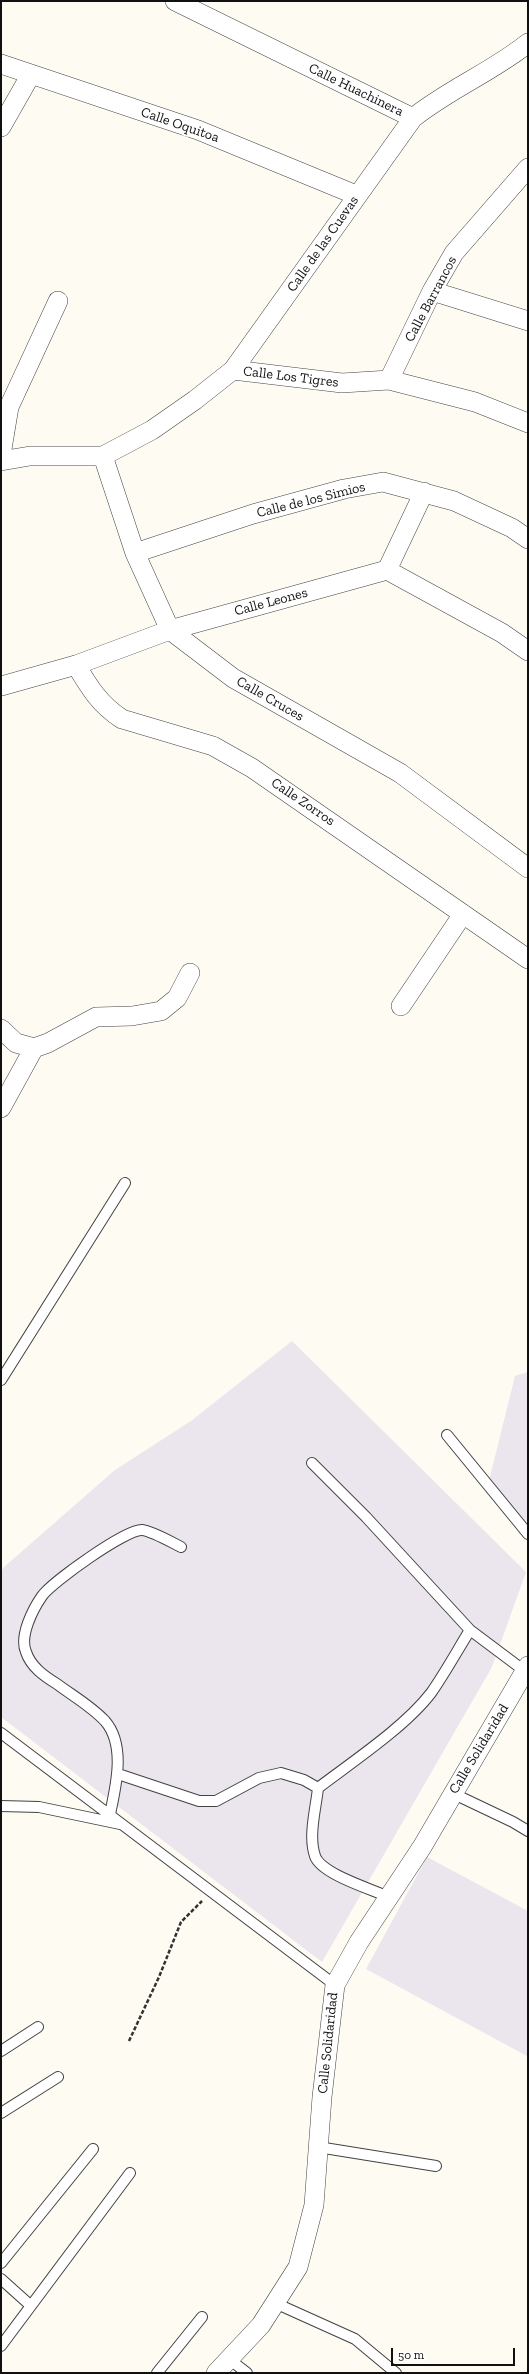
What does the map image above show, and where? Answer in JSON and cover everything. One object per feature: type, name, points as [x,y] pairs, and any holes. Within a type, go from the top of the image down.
[{"type":"street","name":"Calle Huachinera","points":[[174,1],[413,118],[432,103],[506,61],[528,43]]},
{"type":"street","name":"Calle Oquitoa","points":[[1,64],[30,76],[198,130],[356,195]]},
{"type":"street","points":[[1,127],[30,76]]},
{"type":"street","name":"Calle de las Cuevas","points":[[233,370],[356,195],[413,118]]},
{"type":"street","name":"Calle Barrancos","points":[[389,380],[432,291],[454,253],[528,168]]},
{"type":"street","points":[[432,291],[528,321]]},
{"type":"street","points":[[1,456],[9,407],[58,301]]},
{"type":"street","name":"Calle Los Tigres","points":[[1,461],[30,456],[103,456],[152,430],[233,370],[342,384],[389,380],[474,402],[528,423]]},
{"type":"street","name":"Calle Cruces","points":[[103,456],[136,553],[170,630],[233,678],[400,774],[528,868]]},
{"type":"street","name":"Calle de los Simios","points":[[136,553],[253,514],[344,488],[383,482],[454,501],[512,528],[528,539]]},
{"type":"street","points":[[424,492],[386,570],[502,633],[528,651]]},
{"type":"street","name":"Calle Leones","points":[[1,686],[76,665],[170,630],[386,570]]},
{"type":"street","name":"Calle Zorros","points":[[76,665],[97,699],[108,711],[122,719],[213,746],[252,768],[332,821],[528,958]]},
{"type":"street","points":[[401,1006],[463,914]]},
{"type":"street","points":[[1,1030],[16,1043],[34,1048],[48,1043],[96,1017],[132,1016],[160,1011],[177,998],[190,973]]},
{"type":"street","points":[[1,1108],[34,1048]]},
{"type":"street","name":"Calle Solidaridad","points":[[216,2373],[261,2325],[298,2267],[314,2205],[318,2147],[335,1984],[422,1847],[452,1793],[527,1669]]},
{"type":"lane","points":[[1,1380],[125,1183]]},
{"type":"lane","points":[[446,1435],[528,1534]]},
{"type":"lane","points":[[312,1463],[470,1630],[527,1669]]},
{"type":"lane","points":[[110,1814],[118,1774],[117,1747],[106,1722],[90,1708],[37,1671],[25,1651],[26,1623],[43,1595],[90,1557],[128,1533],[142,1530],[181,1546]]},
{"type":"lane","points":[[389,1897],[327,1870],[315,1857],[312,1842],[318,1788],[359,1757],[407,1717],[426,1698],[470,1630]]},
{"type":"lane","points":[[1,1734],[110,1814],[211,1892],[335,1984]]},
{"type":"lane","points":[[118,1774],[199,1801],[216,1802],[259,1778],[281,1773],[304,1780],[318,1788]]},
{"type":"lane","points":[[452,1793],[528,1831]]},
{"type":"lane","points":[[1,1806],[39,1807],[122,1824]]},
{"type":"lane","points":[[1,2051],[38,2027]]},
{"type":"lane","points":[[1,2113],[58,2077]]},
{"type":"lane","points":[[318,2147],[436,2166]]},
{"type":"lane","points":[[1,2263],[93,2149]]},
{"type":"lane","points":[[1,2346],[30,2305],[130,2173]]},
{"type":"lane","points":[[1,2279],[30,2305]]},
{"type":"lane","points":[[275,2303],[354,2339],[396,2373]]},
{"type":"lane","points":[[157,2373],[202,2316]]},
{"type":"lane","points":[[229,2359],[247,2373]]},
{"type":"path","points":[[129,2041],[159,1977],[181,1922],[211,1892]]},
{"type":"shaded area","points":[[292,1341],[526,1572],[492,1667],[322,1962],[1,1717],[1,1574],[3,1568],[115,1470],[191,1421]]},
{"type":"shaded area","points":[[528,1372],[528,1523],[486,1493],[515,1376]]},
{"type":"shaded area","points":[[427,1857],[528,1911],[527,2056],[366,1969]]}]
